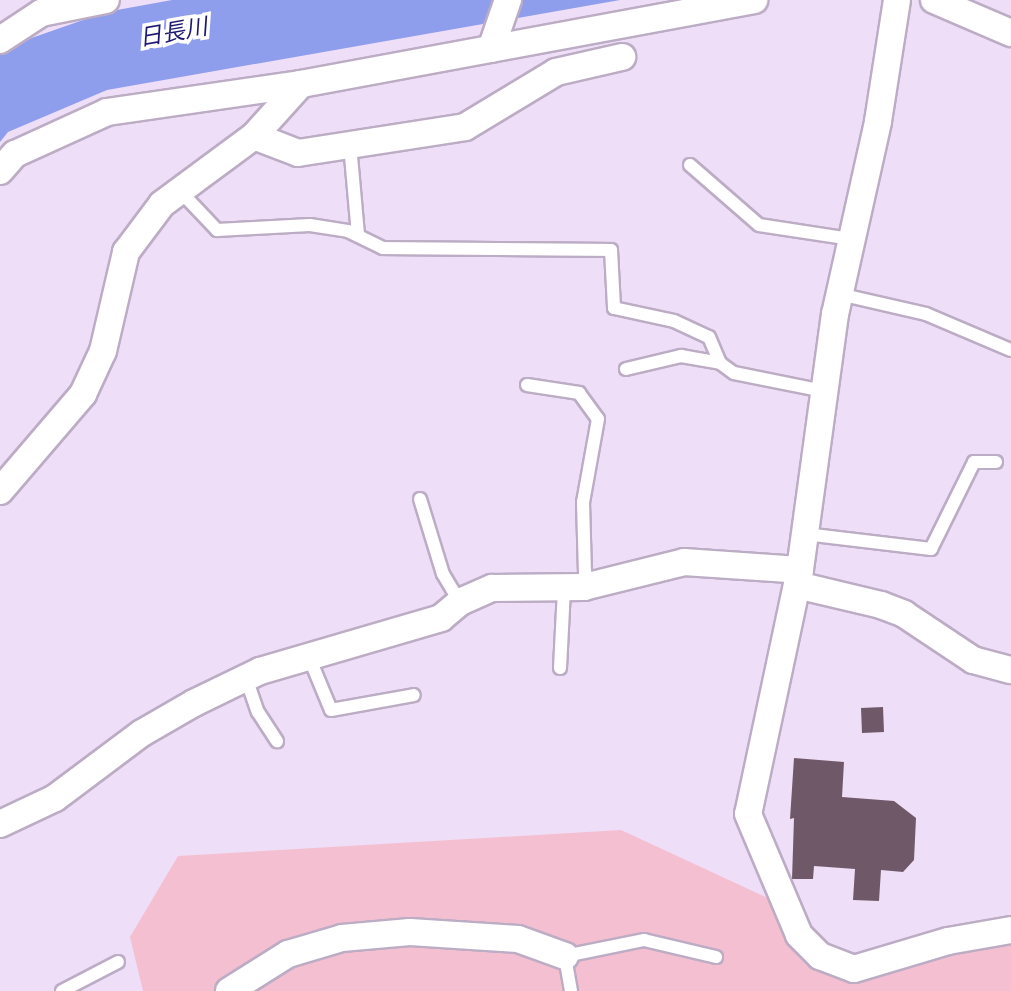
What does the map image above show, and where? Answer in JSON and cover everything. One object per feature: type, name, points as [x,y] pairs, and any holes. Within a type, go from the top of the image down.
[{"type":"street","points":[[0,40],[41,13],[106,0]]},
{"type":"street","points":[[492,45],[508,0]]},
{"type":"street","points":[[0,171],[15,154],[107,112],[301,84],[492,45],[754,0]]},
{"type":"street","points":[[897,0],[878,122],[839,294],[799,578],[748,814],[799,935],[820,956],[854,969],[948,941],[1011,930]]},
{"type":"street","points":[[934,0],[1011,33]]},
{"type":"street","points":[[254,136],[298,153],[465,127],[556,72],[622,57]]},
{"type":"street","points":[[0,491],[83,394],[103,351],[125,251],[162,204],[254,136],[301,84]]},
{"type":"street","points":[[0,824],[55,798],[142,733],[246,678],[440,618],[460,602],[492,588],[577,587],[684,562],[799,578],[904,614],[973,660],[1011,670]]},
{"type":"street","points":[[229,991],[288,954],[342,938],[410,932],[517,939],[565,956]]},
{"type":"lane","points":[[350,145],[358,236]]},
{"type":"lane","points":[[690,166],[759,225],[850,239]]},
{"type":"lane","points":[[180,191],[217,230],[310,225],[358,236],[383,248],[611,250],[614,307],[674,321],[709,337],[720,363]]},
{"type":"lane","points":[[839,294],[926,314],[1011,350]]},
{"type":"lane","points":[[626,369],[681,356],[720,363],[734,373],[824,390]]},
{"type":"lane","points":[[527,385],[579,393],[598,419],[583,502],[585,572],[577,587],[560,668]]},
{"type":"lane","points":[[805,534],[931,550],[974,462],[996,463]]},
{"type":"lane","points":[[420,499],[443,574],[460,602]]},
{"type":"lane","points":[[309,657],[331,710],[414,695]]},
{"type":"lane","points":[[246,678],[258,712],[277,741]]},
{"type":"lane","points":[[571,991],[565,956],[644,940],[716,957]]},
{"type":"lane","points":[[62,991],[118,962]]},
{"type":"shaded area","points":[[621,830],[785,906],[799,935],[854,969],[1011,931],[1011,991],[143,991],[130,937],[178,856]]},
{"type":"water","name":"日長川","points":[[172,0],[620,0],[107,90],[8,132],[0,142],[0,49],[106,12]]},
{"type":"building","points":[[883,707],[884,732],[862,733],[861,708]]},
{"type":"building","points":[[794,758],[844,762],[842,797],[894,801],[916,818],[914,860],[903,872],[881,870],[879,901],[853,900],[855,869],[814,866],[813,879],[792,879],[794,818],[790,819]]}]
